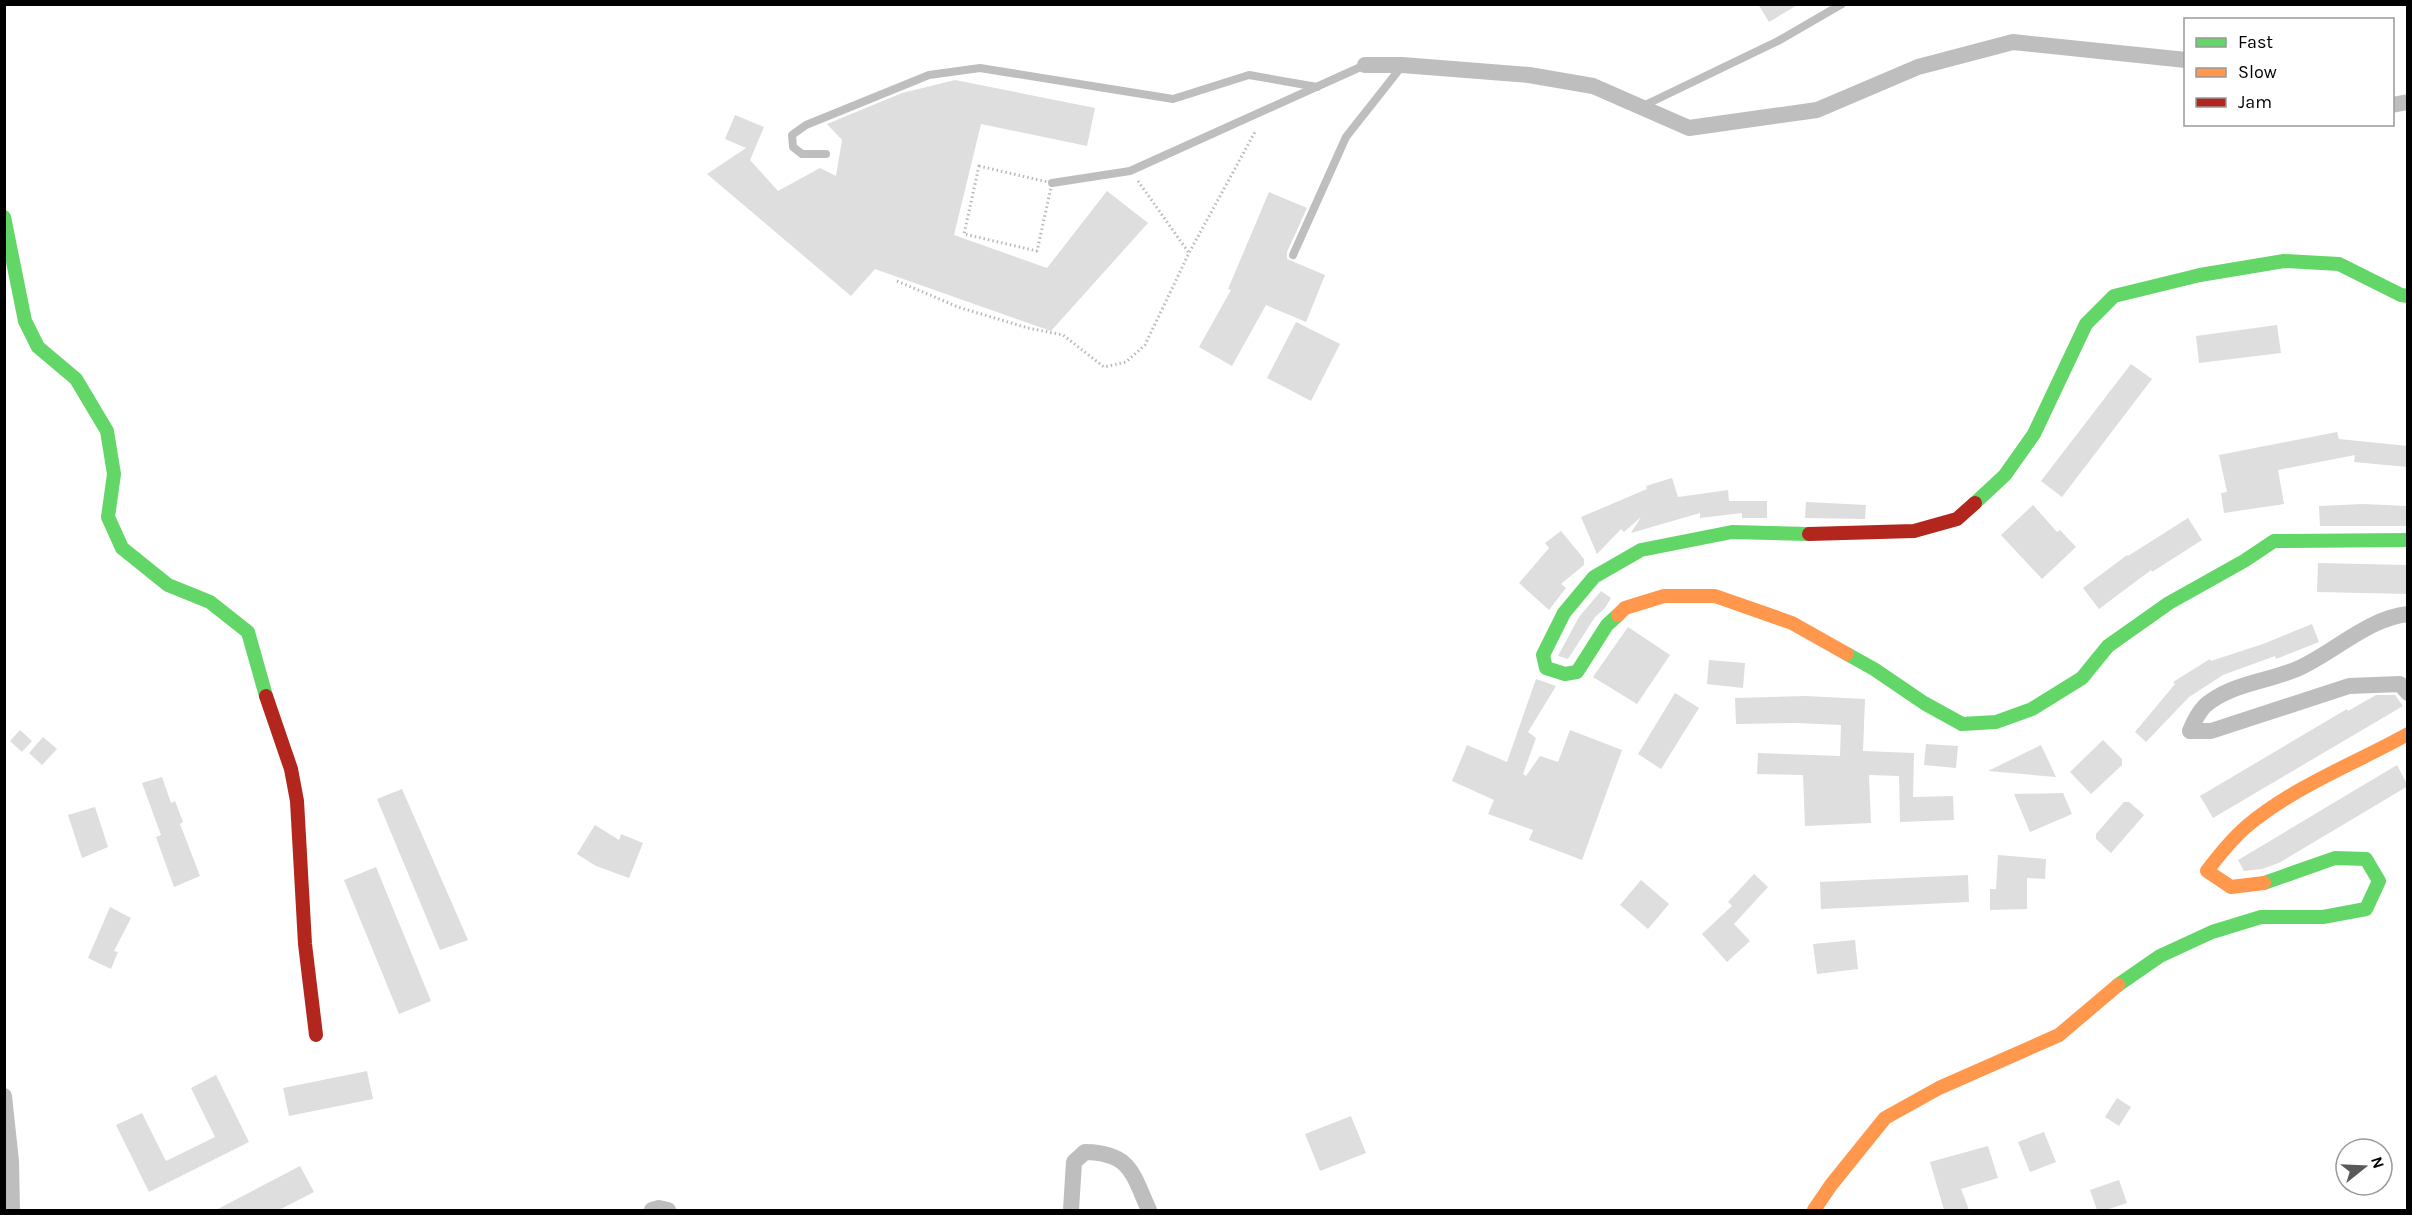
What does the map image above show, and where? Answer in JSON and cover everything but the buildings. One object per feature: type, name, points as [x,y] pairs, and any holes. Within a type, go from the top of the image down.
[{"type":"street","points":[[1365,65],[1402,65],[1529,75],[1593,86],[1689,128],[1817,110],[1918,67],[2013,42],[2184,60]]},
{"type":"street","points":[[4,217],[25,321],[38,347],[76,379],[107,431],[114,474],[108,517],[122,548],[168,585],[210,602],[248,632],[266,698],[291,769],[297,801],[305,944],[316,1035]]},
{"type":"street","points":[[2408,296],[2401,295],[2339,264],[2284,261],[2200,274],[2114,296],[2086,324],[2034,434],[2005,475],[1957,519],[1914,531],[1832,534],[1732,532],[1641,550],[1594,577],[1564,614],[1543,655],[1546,668],[1565,674],[1577,672],[1607,625],[1625,608],[1664,596],[1715,596],[1792,623],[1874,669],[1924,703],[1962,724],[1996,722],[2032,709],[2082,678],[2108,646],[2169,603],[2244,561],[2274,541],[2408,540]]},
{"type":"street","points":[[2408,614],[2398,615],[2362,631],[2298,669],[2232,689],[2208,702],[2194,721],[2190,731],[2211,731],[2349,686],[2400,684],[2408,693]]},
{"type":"street","points":[[1814,1210],[1831,1185],[1885,1118],[1939,1088],[2059,1035],[2121,982],[2160,956],[2212,932],[2261,917],[2323,917],[2366,909],[2379,881],[2366,859],[2335,858],[2265,884],[2231,887],[2207,871],[2247,827],[2280,803],[2408,734]]},
{"type":"street","points":[[4,1096],[11,1161],[12,1210]]},
{"type":"street","points":[[1071,1210],[1074,1162],[1085,1152],[1106,1152],[1129,1167],[1149,1210]]},
{"type":"street","points":[[652,1210],[659,1208],[668,1210]]},
{"type":"lane","points":[[1640,108],[1778,41],[1842,4]]},
{"type":"lane","points":[[1052,183],[1130,171],[1365,65]]},
{"type":"lane","points":[[1293,255],[1346,137],[1402,65]]},
{"type":"lane","points":[[826,154],[802,154],[793,147],[792,135],[806,125],[929,75],[980,68],[1173,99],[1249,75],[1317,87]]},
{"type":"path","points":[[897,281],[958,307],[1028,328],[1063,335],[1104,367],[1126,362],[1145,345],[1189,253],[1267,110]]},
{"type":"path","points":[[979,166],[1052,183],[1037,251],[964,234],[979,166]]},
{"type":"path","points":[[1130,171],[1189,253]]},
{"type":"traffic: fast","points":[[4,217],[25,321],[38,347],[76,379],[107,431],[114,474],[108,517],[122,548],[168,585],[210,602],[248,632],[266,696]]},
{"type":"traffic: fast","points":[[1975,503],[2005,475],[2034,434],[2086,324],[2114,296],[2200,275],[2284,261],[2339,264],[2401,295],[2408,296]]},
{"type":"traffic: fast","points":[[1618,615],[1607,625],[1577,672],[1565,674],[1546,668],[1543,655],[1564,613],[1594,577],[1641,550],[1732,532],[1809,534]]},
{"type":"traffic: fast","points":[[1847,654],[1874,669],[1924,703],[1962,724],[1996,722],[2032,709],[2082,678],[2108,646],[2169,603],[2244,561],[2274,541],[2408,540]]},
{"type":"traffic: fast","points":[[2118,985],[2160,956],[2212,932],[2261,917],[2323,917],[2366,909],[2379,881],[2366,859],[2335,858],[2264,883]]},
{"type":"traffic: slow","points":[[1618,615],[1625,608],[1664,596],[1715,596],[1792,623],[1847,654]]},
{"type":"traffic: slow","points":[[2264,883],[2231,887],[2207,871],[2236,836],[2265,812],[2305,787],[2408,734]]},
{"type":"traffic: slow","points":[[1814,1210],[1831,1185],[1885,1118],[1939,1088],[2059,1035],[2118,985]]},
{"type":"traffic: jam","points":[[1809,534],[1914,531],[1957,519],[1975,503]]},
{"type":"traffic: jam","points":[[266,696],[291,769],[297,801],[305,944],[316,1035]]}]
